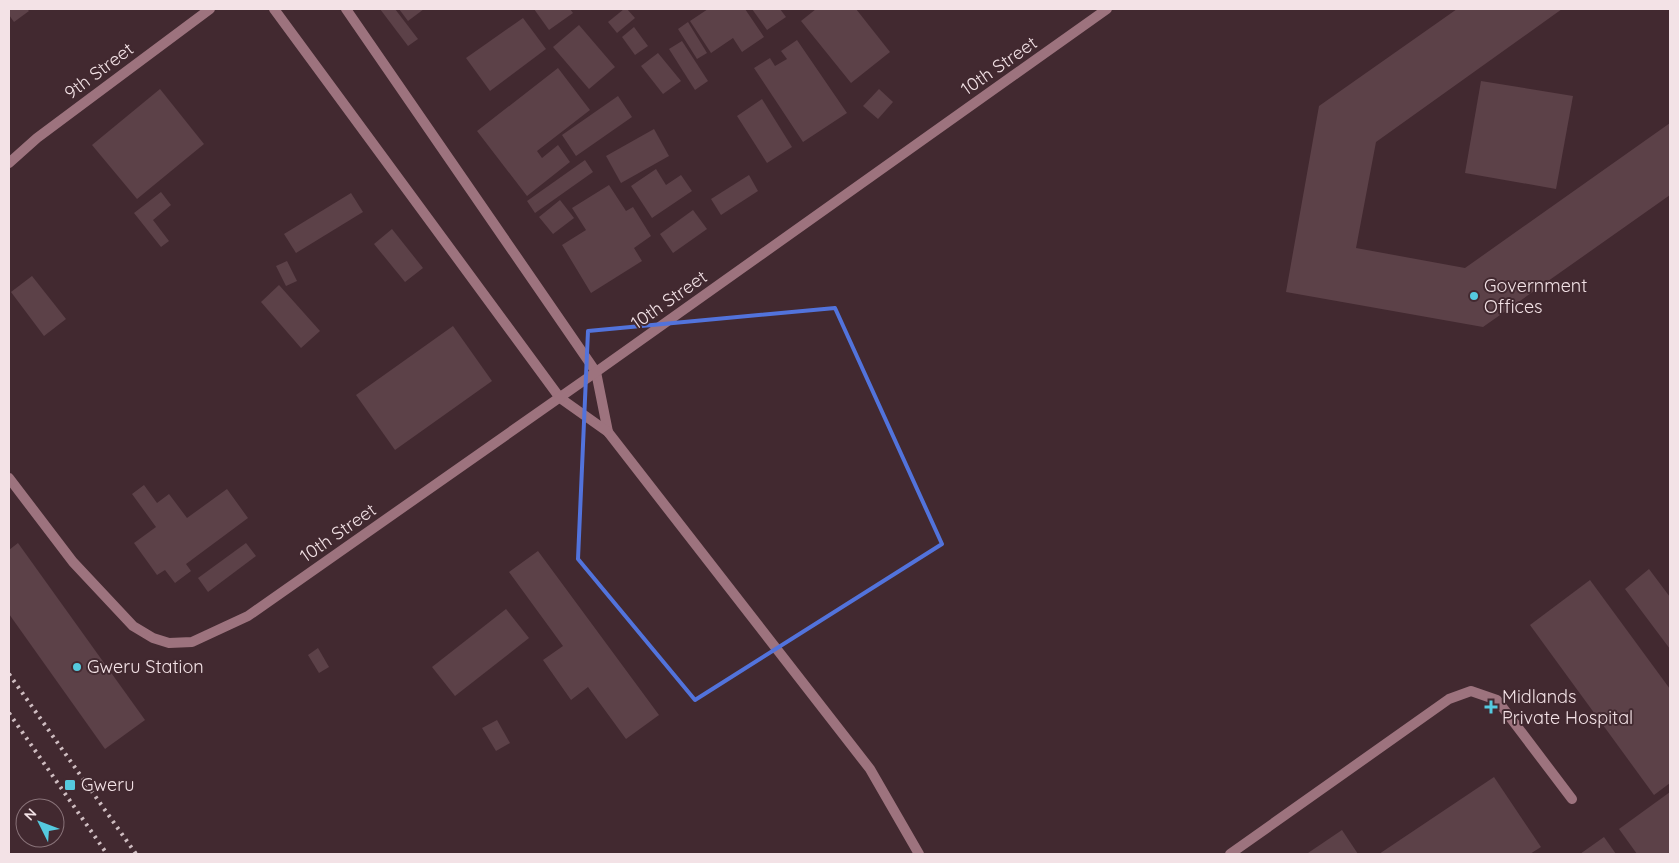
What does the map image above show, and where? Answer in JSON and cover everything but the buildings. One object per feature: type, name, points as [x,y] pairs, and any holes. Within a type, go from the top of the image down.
[{"type":"street","name":"9th Street","points":[[9,163],[37,138],[210,9]]},
{"type":"street","points":[[274,9],[560,398],[608,432],[870,768],[919,854]]},
{"type":"street","points":[[346,9],[596,372],[608,432]]},
{"type":"street","name":"10th Street","points":[[9,478],[73,562],[133,626],[153,638],[169,644],[192,642],[248,616],[560,398],[1107,9]]},
{"type":"street","points":[[1230,854],[1449,698],[1471,691],[1497,700],[1572,799]]},
{"type":"highlighted area","points":[[835,308],[942,544],[695,700],[578,559],[588,331]]},
{"type":"railway","points":[[9,674],[136,854]]},
{"type":"railway","points":[[9,713],[107,854]]},
{"type":"place","name":"Government Offices","points":[[1474,296]]},
{"type":"place","name":"Gweru Station","points":[[77,667]]},
{"type":"place","name":"Midlands Private Hospital","points":[[1491,707]]},
{"type":"place","name":"Gweru","points":[[70,785]]}]
